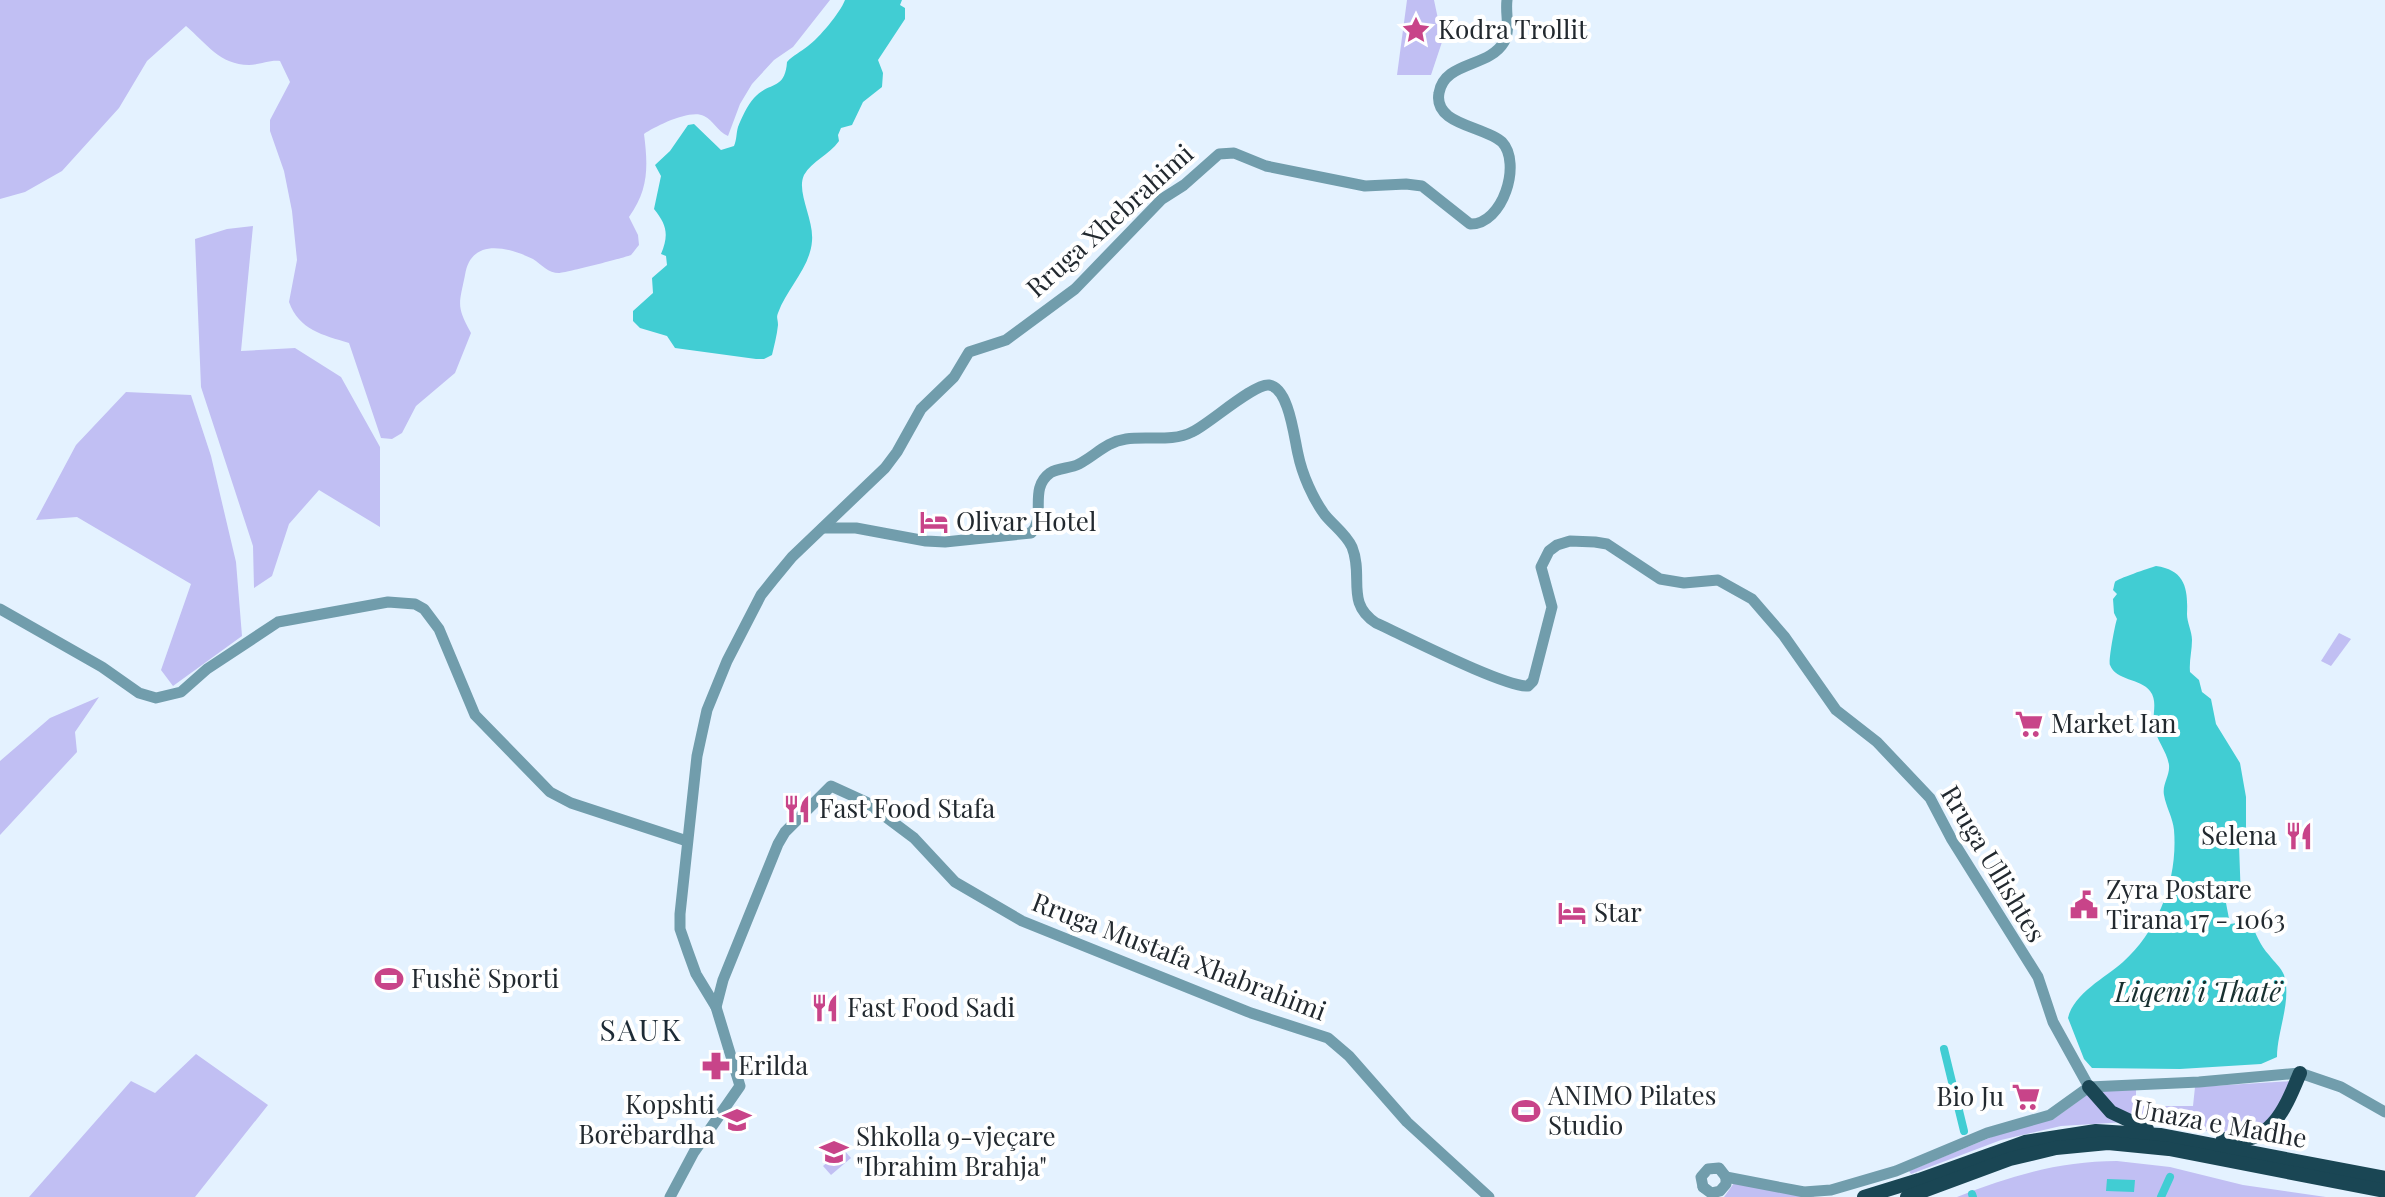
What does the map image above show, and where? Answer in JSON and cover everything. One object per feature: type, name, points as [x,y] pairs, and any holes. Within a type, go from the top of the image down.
[{"type":"highway","points":[[2089,1087],[2111,1112],[2157,1135],[2188,1132],[2240,1141],[2259,1136],[2272,1125],[2300,1073]]},
{"type":"highway","name":"Unaza e Madhe","points":[[1864,1197],[2002,1149],[2045,1137],[2088,1132],[2157,1135],[2385,1178]]},
{"type":"highway","name":"Unaza e Madhe","points":[[1907,1197],[2035,1152],[2108,1143],[2169,1149],[2385,1191]]},
{"type":"street","name":"Rruga Xhebrahimi","points":[[823,528],[885,468],[921,409],[954,377],[969,352],[1006,340],[1075,289],[1162,199],[1184,185],[1219,154],[1234,153],[1266,166],[1365,186],[1422,186],[1470,224],[1489,219],[1499,206],[1507,185],[1511,159],[1502,143],[1494,137],[1446,115],[1438,95],[1447,77],[1456,70],[1484,61],[1503,43],[1507,27],[1507,0]]},
{"type":"street","name":"Rruga Ullishtes","points":[[823,528],[856,528],[945,542],[1031,533],[1037,527],[1040,487],[1050,474],[1083,463],[1112,442],[1193,432],[1254,389],[1270,385],[1285,398],[1299,460],[1322,511],[1351,545],[1357,566],[1356,594],[1362,611],[1376,623],[1483,671],[1519,686],[1528,686],[1533,681],[1552,607],[1541,567],[1549,551],[1557,545],[1570,541],[1607,544],[1660,579],[1684,583],[1718,580],[1729,584],[1752,599],[1765,614],[1811,672],[1836,710],[1877,742],[1930,798],[1967,865],[2038,977],[2053,1022],[2089,1087]]},
{"type":"street","points":[[670,1197],[694,1152],[740,1086],[716,1007],[696,974],[680,929],[697,756],[707,710],[727,661],[761,595],[792,557],[823,528]]},
{"type":"street","points":[[0,609],[102,667],[139,693],[156,698],[181,692],[207,669],[278,622],[388,602],[415,604],[424,609],[439,629],[475,715],[550,792],[571,803],[687,841]]},
{"type":"street","name":"Rruga Mustafa Xhabrahimi","points":[[716,1007],[723,980],[778,844],[785,832],[831,786],[866,802],[897,824],[955,882],[1029,925],[1251,1013],[1328,1038],[1349,1056],[1407,1122],[1489,1197]]},
{"type":"street","points":[[1726,1177],[1804,1192],[1831,1190],[1896,1171],[1987,1133],[2050,1115],[2089,1087],[2300,1073],[2341,1087],[2385,1112]]},
{"type":"street","points":[[1719,1168],[1726,1177],[1726,1184],[1720,1191],[1711,1193],[1703,1187],[1701,1177],[1708,1169],[1719,1168]]},
{"type":"street","points":[[1691,1197],[1703,1187]]},
{"type":"shaded area","points":[[0,0],[830,0],[793,47],[774,60],[752,84],[740,104],[728,136],[698,114],[673,119],[644,134],[646,177],[636,207],[629,217],[638,235],[639,245],[631,255],[555,273],[533,259],[512,251],[491,248],[474,255],[465,275],[460,299],[461,310],[471,333],[455,373],[416,406],[402,433],[392,439],[381,438],[349,343],[321,334],[306,325],[289,302],[297,260],[292,211],[284,171],[270,131],[270,120],[290,82],[280,61],[249,65],[230,61],[214,52],[186,26],[147,61],[119,108],[62,171],[25,192],[0,199]]},
{"type":"shaded area","points":[[1407,0],[1434,0],[1438,19],[1447,27],[1431,75],[1397,75]]},
{"type":"shaded area","points":[[253,226],[241,351],[295,348],[341,377],[380,447],[380,527],[319,490],[289,524],[272,576],[254,588],[253,546],[201,387],[195,239],[227,229]]},
{"type":"shaded area","points":[[126,392],[191,395],[211,456],[236,562],[242,636],[173,686],[161,670],[191,584],[77,517],[36,520],[76,445]]},
{"type":"shaded area","points":[[2339,633],[2351,639],[2331,666],[2321,661]]},
{"type":"shaded area","points":[[99,697],[75,732],[77,752],[0,835],[0,761],[50,718]]},
{"type":"shaded area","points":[[196,1054],[268,1105],[195,1197],[29,1197],[131,1081],[155,1093]]},
{"type":"shaded area","points":[[2291,1081],[2274,1120],[2240,1136],[2142,1121],[2061,1126],[2001,1140],[1911,1174],[1909,1171],[1994,1136],[2055,1118],[2091,1092],[2136,1088],[2136,1106],[2193,1106],[2195,1087]]},
{"type":"shaded area","points":[[843,1149],[851,1158],[831,1175],[823,1166]]},
{"type":"shaded area","points":[[2117,1161],[2170,1167],[2243,1185],[2326,1197],[1957,1197],[2036,1171]]},
{"type":"shaded area","points":[[1734,1183],[1814,1196],[1814,1197],[1724,1197]]},
{"type":"water","points":[[845,0],[902,0],[900,5],[905,8],[905,19],[878,60],[883,73],[882,87],[863,102],[852,125],[841,128],[839,141],[804,175],[802,189],[812,241],[803,269],[778,313],[772,355],[756,359],[675,348],[667,336],[640,328],[633,321],[633,311],[653,293],[652,278],[667,265],[666,256],[661,254],[665,230],[654,209],[661,176],[655,165],[670,151],[688,125],[694,124],[721,150],[734,146],[738,127],[752,101],[780,82],[787,62],[818,37]]},
{"type":"water","name":"Liqeni i Thatë","points":[[2156,566],[2174,572],[2186,589],[2187,617],[2192,637],[2190,672],[2199,680],[2202,692],[2211,699],[2216,724],[2240,763],[2246,797],[2246,829],[2239,845],[2241,900],[2226,903],[2230,924],[2251,921],[2263,947],[2283,972],[2286,985],[2277,1057],[2261,1064],[2180,1069],[2092,1068],[2084,1059],[2068,1018],[2083,994],[2123,962],[2147,935],[2164,902],[2173,866],[2174,830],[2164,791],[2169,765],[2155,731],[2154,699],[2146,687],[2117,674],[2110,665],[2117,619],[2113,599],[2117,594],[2113,590],[2115,582]]},
{"type":"water","points":[[2107,1179],[2135,1180],[2134,1192],[2106,1191]]},
{"type":"waterway","points":[[1944,1049],[1964,1131]]},
{"type":"waterway","points":[[2161,1197],[2170,1177]]},
{"type":"place","name":"Kodra Trollit","points":[[1416,30]]},
{"type":"place","name":"Olivar Hotel","points":[[934,522]]},
{"type":"place","name":"Market Ian","points":[[2029,724]]},
{"type":"place","name":"Fast Food Stafa","points":[[797,809]]},
{"type":"place","name":"Selena","points":[[2299,836]]},
{"type":"place","name":"Zyra Postare Tirana 17 - 1063","points":[[2084,905]]},
{"type":"place","name":"Star","points":[[1572,913]]},
{"type":"place","name":"Fushë Sporti","points":[[389,979]]},
{"type":"place","name":"Fast Food Sadi","points":[[825,1008]]},
{"type":"place","name":"Erilda","points":[[716,1066]]},
{"type":"place","name":"Bio Ju","points":[[2026,1097]]},
{"type":"place","name":"ANIMO Pilates Studio","points":[[1526,1111]]},
{"type":"place","name":"Kopshti Borëbardha","points":[[737,1120]]},
{"type":"place","name":"Shkolla 9-vjeçare \"Ibrahim Brahja\"","points":[[834,1152]]},
{"type":"district","name":"SAUK","points":[[641,1031]]}]
